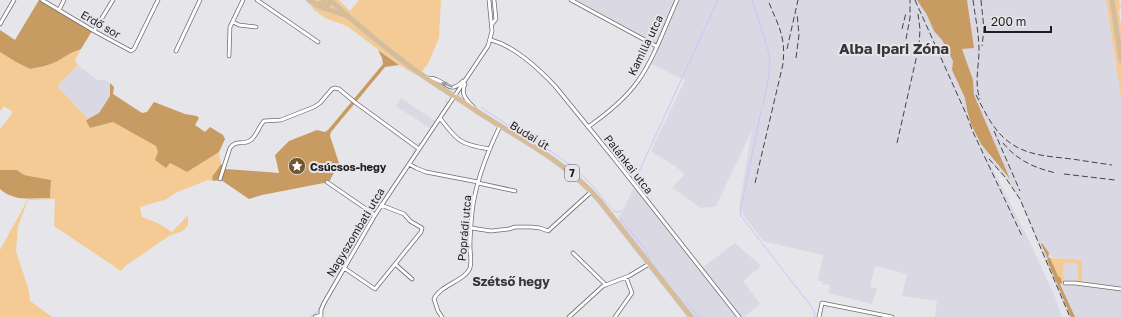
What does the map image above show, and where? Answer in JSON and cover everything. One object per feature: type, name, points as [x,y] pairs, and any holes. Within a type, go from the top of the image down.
[{"type":"main road","points":[[309,0],[316,5],[338,12],[350,18]]},
{"type":"main road","points":[[316,5],[325,0]]},
{"type":"main road","points":[[323,8],[329,4],[330,0]]},
{"type":"main road","name":"Budai út","points":[[330,0],[377,41],[425,77],[560,164],[581,182],[591,192],[691,317]]},
{"type":"main road","points":[[1112,0],[1121,60]]},
{"type":"street","points":[[0,24],[14,0]]},
{"type":"street","name":"Erdő sor","points":[[42,0],[131,51],[134,49],[158,0]]},
{"type":"street","points":[[59,10],[64,0]]},
{"type":"street","points":[[94,31],[113,0]]},
{"type":"street","points":[[176,50],[200,0]]},
{"type":"street","points":[[229,56],[230,27],[243,0]]},
{"type":"street","points":[[257,0],[318,42]]},
{"type":"street","points":[[489,0],[492,24],[491,40]]},
{"type":"street","points":[[492,24],[496,19],[494,0]]},
{"type":"street","points":[[571,0],[656,46]]},
{"type":"street","name":"Kamilla utca","points":[[588,127],[619,102],[635,86],[643,73],[677,0]]},
{"type":"street","points":[[233,22],[239,25],[256,27]]},
{"type":"street","name":"Nagyszombati utca","points":[[315,317],[321,316],[324,303],[381,205],[491,40]]},
{"type":"street","name":"Palánkai utca","points":[[491,40],[501,43],[525,59],[560,93],[616,161],[739,317]]},
{"type":"street","points":[[425,77],[437,79],[452,87],[459,85],[467,77]]},
{"type":"street","points":[[467,77],[463,94],[478,112]]},
{"type":"street","points":[[220,179],[230,148],[233,144],[248,142],[251,140],[264,121],[280,120],[314,107],[320,103],[331,90],[335,88],[339,89],[419,149]]},
{"type":"street","points":[[440,118],[450,132],[459,140],[471,146],[490,149]]},
{"type":"street","name":"Poprádi utca","points":[[442,317],[434,301],[434,297],[443,288],[462,277],[469,270],[471,263],[470,248],[472,210],[478,182],[500,126]]},
{"type":"street","points":[[409,164],[426,172],[515,191]]},
{"type":"street","points":[[327,182],[375,215]]},
{"type":"street","points":[[471,228],[491,231],[515,227],[531,227],[548,231],[591,192]]},
{"type":"street","points":[[344,268],[375,289],[419,235],[422,228],[412,222],[404,214],[381,205]]},
{"type":"street","points":[[573,253],[606,285]]},
{"type":"street","points":[[395,264],[412,279]]},
{"type":"street","points":[[569,317],[606,285],[626,277],[649,264]]},
{"type":"street","points":[[615,317],[632,294],[626,277]]},
{"type":"street","points":[[1065,283],[1121,289]]},
{"type":"street","points":[[819,317],[822,303],[892,317]]},
{"type":"shaded area","points":[[39,0],[42,0],[92,31],[81,49],[56,62],[30,69],[0,52],[0,30],[15,40]]},
{"type":"shaded area","points":[[307,0],[339,0],[350,11],[359,0],[441,0],[439,38],[428,64],[418,76],[399,65],[347,26],[325,18],[313,9]]},
{"type":"shaded area","points":[[577,0],[917,0],[927,15],[934,31],[942,40],[953,61],[952,70],[965,98],[967,110],[1009,177],[974,95],[973,80],[962,49],[974,47],[967,0],[1106,0],[1121,97],[1121,288],[1082,282],[1082,261],[1048,257],[1049,253],[1042,243],[1041,244],[1048,259],[1047,260],[1071,317],[1069,317],[1021,203],[1009,183],[988,159],[1033,249],[1055,297],[1062,317],[935,317],[937,301],[902,296],[907,274],[875,266],[870,287],[877,288],[872,304],[828,293],[830,285],[822,284],[823,281],[818,281],[823,255],[763,241],[739,209],[752,130],[716,206],[701,208],[672,188],[685,174],[651,151],[685,80],[651,64],[659,45]]},
{"type":"shaded area","points":[[917,0],[967,0],[974,48],[962,49],[973,80],[974,95],[1010,179],[981,144],[971,124],[965,98],[952,70],[953,61],[942,40],[934,31],[927,15]]},
{"type":"shaded area","points":[[1106,0],[1119,0],[1121,5],[1119,12],[1121,25],[1121,97]]},
{"type":"shaded area","points":[[81,49],[75,60],[78,65],[57,86],[88,119],[86,121],[90,128],[113,122],[156,146],[166,168],[169,163],[187,172],[219,152],[221,164],[212,177],[213,181],[208,180],[175,193],[167,199],[140,207],[142,217],[158,223],[172,232],[188,215],[188,225],[183,231],[169,236],[125,266],[121,271],[54,226],[55,199],[28,200],[18,226],[16,251],[29,291],[30,301],[52,317],[0,317],[0,250],[28,199],[50,198],[51,180],[24,175],[17,170],[0,170],[0,129],[13,112],[4,106],[0,111],[0,52],[30,69],[56,62]]},
{"type":"shaded area","points":[[378,50],[399,65],[385,67],[331,132],[330,136],[339,163],[329,182],[262,195],[249,199],[221,180],[213,181],[212,177],[221,164],[226,169],[279,173],[275,155],[289,141],[317,130],[325,132],[328,130],[383,64]]},
{"type":"shaded area","points":[[78,65],[97,80],[105,80],[110,83],[110,96],[99,113],[88,119],[57,86]]},
{"type":"shaded area","points":[[110,83],[114,87],[113,94],[142,113],[147,112],[154,102],[185,114],[197,116],[199,118],[195,125],[205,132],[210,127],[223,135],[225,139],[219,152],[187,172],[170,163],[166,168],[155,160],[158,152],[156,146],[113,122],[90,128],[86,121],[99,113],[110,96]]},
{"type":"shaded area","points":[[401,98],[436,122],[431,129],[396,106]]},
{"type":"shaded area","points":[[0,170],[17,170],[24,175],[51,180],[50,198],[17,198],[5,193],[0,189]]},
{"type":"shaded area","points":[[636,183],[702,268],[735,243],[761,266],[743,281],[760,304],[744,317],[694,317],[617,222]]},
{"type":"shaded area","points":[[1042,243],[1049,253],[1048,257],[1050,258],[1058,276],[1061,278],[1062,283],[1060,284],[1075,317],[1071,317],[1047,260],[1048,259],[1041,244]]},
{"type":"shaded area","points":[[1050,258],[1082,260],[1082,282],[1103,285],[1121,290],[1062,283],[1061,278],[1058,276]],"holes":[[[1063,264],[1077,264],[1078,280],[1064,282]]]},
{"type":"shaded area","points":[[1063,264],[1077,264],[1078,280],[1064,282]]},
{"type":"shaded area","points":[[1060,283],[1121,290],[1121,317],[1075,317]]},
{"type":"waterway","points":[[636,178],[718,0]]},
{"type":"waterway","points":[[752,0],[770,61],[763,105]]},
{"type":"waterway","points":[[435,122],[447,104],[446,100]]},
{"type":"waterway","points":[[482,108],[514,129]]},
{"type":"waterway","points":[[761,111],[740,213],[814,310],[815,317]]},
{"type":"waterway","points":[[418,144],[421,143],[430,130]]},
{"type":"waterway","points":[[518,131],[554,153],[570,165],[590,183],[615,212],[619,212],[621,210]]},
{"type":"waterway","points":[[375,211],[414,153],[414,150]]},
{"type":"waterway","points":[[342,267],[371,217]]},
{"type":"waterway","points":[[620,218],[645,249]]},
{"type":"waterway","points":[[646,251],[650,259]]},
{"type":"waterway","points":[[310,317],[317,312],[341,269]]},
{"type":"waterway","points":[[686,302],[696,314],[700,316]]},
{"type":"railway","points":[[755,183],[783,64],[784,54],[778,24],[768,0]]},
{"type":"railway","points":[[787,49],[798,0]]},
{"type":"railway","points":[[906,39],[910,18],[910,0]]},
{"type":"railway","points":[[915,0],[973,132],[1022,236]]},
{"type":"railway","points":[[973,0],[979,44],[977,87],[980,99]]},
{"type":"railway","points":[[981,0],[984,29],[982,46]]},
{"type":"railway","points":[[796,58],[799,35],[797,13]]},
{"type":"railway","points":[[902,29],[906,13]]},
{"type":"railway","points":[[897,143],[919,46],[920,29],[918,14]]},
{"type":"railway","points":[[976,95],[995,128],[1012,144],[1028,152],[1045,156],[1112,165]]},
{"type":"railway","points":[[994,131],[1020,191]]},
{"type":"railway","points":[[1003,143],[1020,159],[1040,169],[1056,173]]},
{"type":"railway","points":[[989,159],[1005,177],[1020,199],[1070,317]]},
{"type":"railway","points":[[1064,174],[1115,180]]},
{"type":"place","name":"Csúcsos-hegy","points":[[297,166]]},
{"type":"district","name":"Alba Ipari Zóna","points":[[894,48]]},
{"type":"district","name":"Szétső hegy","points":[[511,281]]}]
